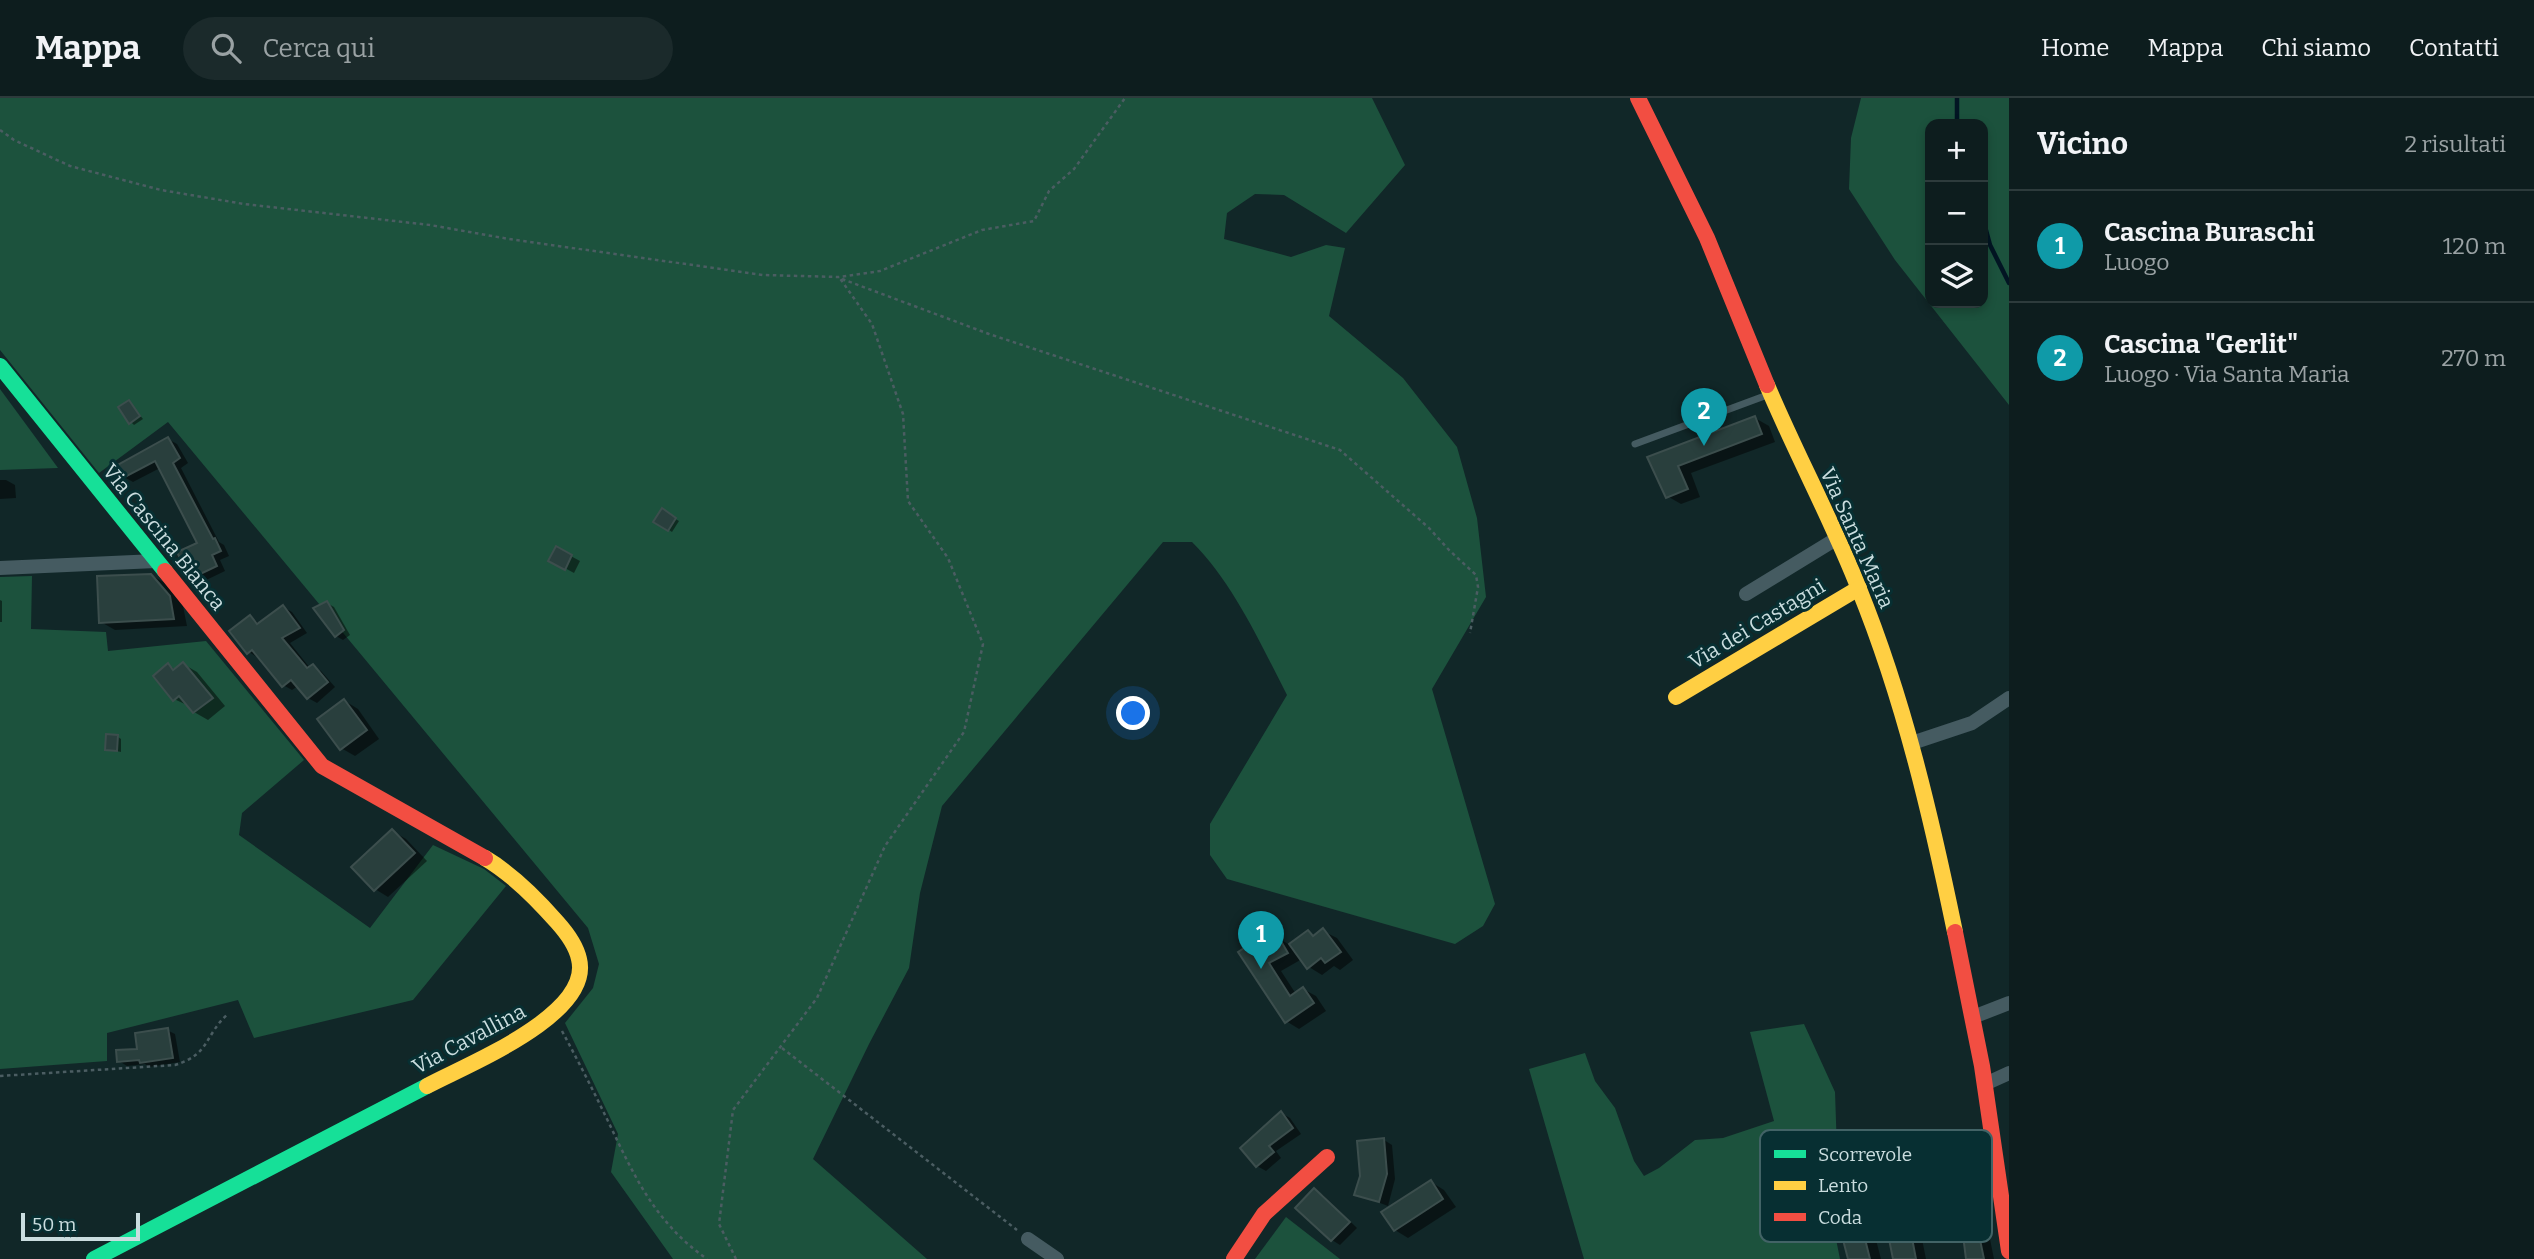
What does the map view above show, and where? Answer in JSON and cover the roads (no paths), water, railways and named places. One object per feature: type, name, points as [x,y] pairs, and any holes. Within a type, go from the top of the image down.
[{"type":"street","name":"Via Santa Maria","points":[[1638,98],[1707,238],[1770,394],[1859,588],[1888,665],[1931,816],[1973,1017],[1992,1130]]},
{"type":"street","name":"Via Cascina Bianca","points":[[0,366],[296,734]]},
{"type":"street","name":"Via dei Castagni","points":[[1746,594],[1836,539]]},
{"type":"street","points":[[0,568],[156,561]]},
{"type":"street","name":"Via dei Castagni","points":[[1676,696],[1859,588]]},
{"type":"street","points":[[1912,743],[1972,723],[2009,698]]},
{"type":"street","name":"Via Cavallina","points":[[94,1259],[539,1027],[553,1016],[570,993],[580,971],[578,957],[563,929],[538,900],[496,864],[322,766],[296,734]]},
{"type":"street","points":[[1973,1017],[2009,1003]]},
{"type":"street","points":[[1985,1084],[2009,1073]]},
{"type":"street","name":"Via Santa Maria","points":[[1992,1133],[2009,1251]]},
{"type":"street","points":[[1234,1259],[1264,1214],[1327,1157]]},
{"type":"street","points":[[1028,1239],[1057,1259]]},
{"type":"lane","points":[[1635,444],[1770,394]]},
{"type":"waterway","points":[[1957,98],[1957,119]]},
{"type":"waterway","points":[[1988,238],[2009,283]]},
{"type":"place","name":"Cascina \"Gerlit\"","points":[[1704,446]]},
{"type":"place","name":"Cascina Buraschi","points":[[1261,969]]}]
